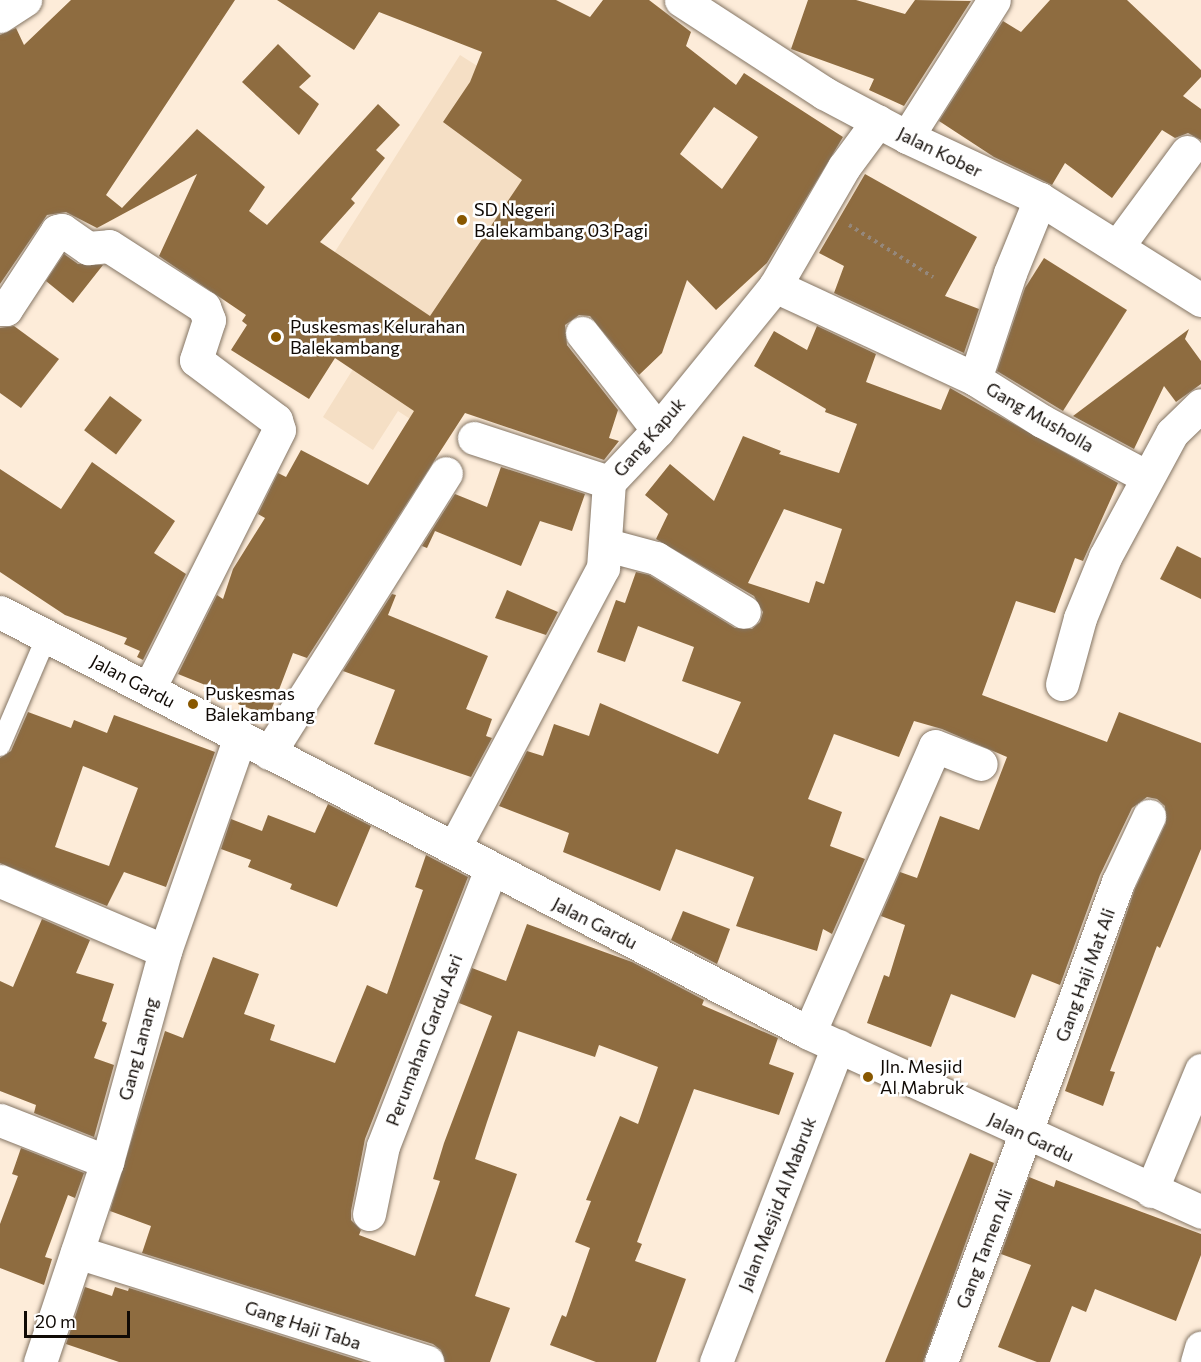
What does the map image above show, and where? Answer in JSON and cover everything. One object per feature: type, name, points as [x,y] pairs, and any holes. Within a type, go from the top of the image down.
[{"type":"street","points":[[0,16],[26,0]]},
{"type":"street","name":"Jalan Kober","points":[[681,0],[744,44],[878,121],[907,137],[1040,199],[1201,300]]},
{"type":"street","points":[[907,137],[994,0]]},
{"type":"street","name":"Gang Kapuk","points":[[454,848],[603,568],[607,546],[609,482],[658,430],[775,286],[820,206],[878,121]]},
{"type":"street","points":[[1117,247],[1187,152]]},
{"type":"street","name":"Gang Musholla","points":[[1040,199],[1010,273],[975,379],[1042,421],[1147,477]]},
{"type":"street","points":[[0,309],[6,309],[12,275],[57,231],[62,230],[88,248],[109,246],[204,307],[208,320],[196,360],[276,420],[279,430],[149,689]]},
{"type":"street","points":[[775,286],[975,379]]},
{"type":"street","points":[[582,333],[658,430]]},
{"type":"street","points":[[1062,684],[1080,618],[1105,557],[1172,433],[1201,405]]},
{"type":"street","points":[[474,438],[609,482]]},
{"type":"street","points":[[269,753],[446,473]]},
{"type":"street","points":[[607,546],[656,558],[744,612]]},
{"type":"street","name":"Jalan Gardu","points":[[0,612],[809,1033],[1026,1136],[1201,1212]]},
{"type":"street","name":"Gang Lanang","points":[[40,1362],[107,1162],[165,951],[240,737]]},
{"type":"street","points":[[809,1033],[934,746],[981,764]]},
{"type":"street","name":"Gang Haji Mat Ali","points":[[1026,1136],[1118,882],[1149,816]]},
{"type":"street","name":"Perumahan Gardu Asri","points":[[369,1214],[383,1146],[491,869]]},
{"type":"street","points":[[0,881],[165,951]]},
{"type":"street","name":"Jalan Mesjid Al Mabruk","points":[[716,1362],[838,1046]]},
{"type":"street","points":[[1151,1191],[1201,1070]]},
{"type":"street","points":[[0,1120],[107,1162]]},
{"type":"street","name":"Gang Tamen Ali","points":[[941,1362],[1026,1136]]},
{"type":"street","name":"Gang Haji Taba","points":[[77,1252],[427,1362]]},
{"type":"street","points":[[1197,1362],[1201,1348]]},
{"type":"lane","points":[[0,746],[47,636]]},
{"type":"path","points":[[820,206],[933,277]]},
{"type":"shaded area","name":"SD Negeri Balekambang 03 Pagi","points":[[460,55],[613,152],[433,434],[398,411],[373,450],[323,417],[360,358],[310,291]]},
{"type":"building","points":[[71,0],[235,0],[106,195],[122,208],[197,129],[265,187],[249,211],[267,225],[378,104],[400,125],[376,150],[385,158],[351,199],[355,203],[320,242],[430,316],[522,180],[443,122],[470,82],[482,52],[379,12],[354,50],[277,0],[556,0],[590,17],[603,0],[649,0],[691,32],[686,46],[736,85],[744,73],[843,137],[767,263],[716,310],[687,280],[662,353],[639,375],[590,316],[579,315],[565,325],[567,345],[618,410],[609,438],[619,441],[604,460],[465,413],[307,658],[293,653],[269,716],[238,704],[240,699],[178,674],[217,595],[223,599],[233,569],[265,518],[258,514],[278,473],[286,477],[301,450],[368,485],[414,411],[335,358],[309,399],[231,350],[247,325],[242,321],[246,315],[159,256],[197,174],[97,228],[66,212],[47,215],[0,284],[0,35],[16,28],[24,45]],"holes":[[[714,107],[758,137],[722,189],[680,154]]]},
{"type":"building","points":[[808,0],[856,0],[905,14],[915,0],[971,1],[904,106],[869,90],[874,79],[791,49]]},
{"type":"building","points":[[1050,0],[1127,0],[1201,70],[1201,77],[1183,96],[1201,109],[1201,140],[1188,133],[1175,138],[1162,130],[1112,198],[1065,163],[1052,185],[994,157],[939,121],[1003,21],[1021,32]]},
{"type":"building","points":[[278,44],[311,76],[299,87],[319,104],[299,135],[242,82]]},
{"type":"building","points":[[865,174],[977,237],[945,296],[979,309],[964,353],[834,293],[844,266],[819,253]]},
{"type":"building","points":[[64,254],[78,264],[103,265],[73,303],[46,281]]},
{"type":"building","points":[[1044,258],[1127,310],[1063,411],[997,371],[1025,288]]},
{"type":"building","points":[[14,326],[59,359],[21,408],[0,393],[0,328]]},
{"type":"building","points":[[817,326],[876,354],[866,382],[941,410],[950,388],[1118,483],[1083,561],[1075,558],[1055,613],[1016,601],[982,695],[1107,742],[1119,712],[1201,743],[1201,849],[1160,948],[1157,946],[1110,1071],[1115,1072],[1103,1106],[1065,1091],[1135,889],[1166,823],[1165,806],[1157,799],[1147,797],[1132,808],[1100,875],[1060,985],[1032,974],[1015,1018],[951,994],[931,1047],[867,1023],[884,975],[889,977],[905,925],[881,916],[900,872],[917,878],[940,816],[979,830],[1007,757],[942,729],[914,721],[899,757],[834,734],[808,799],[842,812],[830,846],[865,859],[832,934],[823,929],[817,951],[736,926],[754,877],[676,849],[660,891],[563,852],[569,833],[499,806],[527,751],[543,756],[554,724],[589,736],[600,703],[718,754],[741,702],[682,681],[694,647],[638,626],[625,662],[597,652],[616,600],[625,603],[636,572],[649,575],[735,628],[752,629],[760,622],[763,612],[754,596],[656,539],[668,514],[645,495],[670,464],[714,501],[743,436],[781,451],[779,454],[839,473],[857,424],[825,412],[826,409],[754,366],[774,331],[807,350]],"holes":[[[784,509],[842,529],[824,584],[816,581],[809,603],[748,583]]]},
{"type":"building","points":[[1189,329],[1185,339],[1201,361],[1201,384],[1176,402],[1164,386],[1134,449],[1073,416]]},
{"type":"building","points":[[110,396],[142,420],[116,454],[84,430]]},
{"type":"building","points":[[92,462],[175,521],[154,553],[186,574],[143,660],[137,657],[140,651],[124,644],[127,638],[65,615],[0,572],[0,469],[61,509]]},
{"type":"building","points":[[501,467],[585,494],[572,531],[540,521],[521,566],[435,531],[427,548],[422,546],[455,494],[487,507]]},
{"type":"building","points":[[1177,546],[1201,558],[1201,599],[1160,579]]},
{"type":"building","points":[[507,590],[558,612],[546,635],[495,618]]},
{"type":"building","points":[[392,594],[396,595],[388,615],[488,656],[466,709],[492,719],[486,736],[492,738],[471,777],[374,744],[395,690],[343,671]]},
{"type":"building","points":[[28,712],[71,728],[74,720],[107,733],[114,715],[215,752],[166,887],[124,872],[107,906],[0,863],[0,758],[11,751]],"holes":[[[83,766],[138,788],[109,866],[55,847]]]},
{"type":"building","points":[[328,804],[371,826],[337,907],[290,889],[292,884],[248,867],[251,860],[221,849],[231,819],[262,831],[268,815],[315,833]]},
{"type":"building","points":[[426,855],[468,877],[365,1139],[351,1211],[351,1220],[361,1230],[359,1235],[415,1256],[440,1181],[433,1179],[444,1143],[492,1016],[459,1003],[472,968],[506,981],[527,924],[632,962],[704,1000],[702,1005],[778,1038],[769,1064],[794,1073],[779,1115],[694,1089],[637,1242],[642,1244],[635,1261],[686,1279],[656,1362],[596,1362],[550,1345],[562,1315],[566,1317],[590,1248],[575,1242],[591,1201],[586,1200],[620,1116],[638,1124],[658,1067],[599,1045],[595,1057],[518,1031],[475,1159],[517,1174],[475,1296],[510,1308],[490,1362],[445,1362],[441,1350],[433,1344],[142,1253],[151,1226],[110,1211],[165,1031],[183,1038],[213,957],[259,974],[244,1014],[275,1025],[270,1040],[335,1063],[367,985],[387,994],[423,890],[415,887]]},
{"type":"building","points":[[683,911],[730,929],[717,964],[671,940]]},
{"type":"building","points":[[42,919],[90,940],[76,973],[114,984],[102,1021],[107,1023],[94,1058],[114,1065],[94,1137],[34,1113],[36,1105],[0,1091],[0,981],[13,987]]},
{"type":"building","points":[[21,1148],[84,1173],[75,1198],[68,1195],[45,1257],[52,1259],[44,1285],[0,1268],[0,1224],[18,1176],[12,1174]]},
{"type":"building","points":[[970,1153],[994,1163],[923,1362],[885,1362]]},
{"type":"building","points":[[1029,1177],[1054,1187],[1056,1180],[1201,1234],[1201,1255],[1176,1321],[1095,1289],[1086,1312],[1072,1306],[1050,1362],[1037,1362],[998,1347],[1031,1265],[1001,1254]]},
{"type":"building","points":[[85,1287],[112,1296],[115,1287],[128,1291],[129,1288],[364,1362],[119,1362],[66,1344]]},
{"type":"place","name":"SD Negeri Balekambang 03 Pagi","points":[[462,220]]},
{"type":"place","name":"Puskesmas Kelurahan Balekambang","points":[[276,337]]},
{"type":"place","name":"Puskesmas Balekambang","points":[[193,704]]},
{"type":"place","name":"Jln. Mesjid Al Mabruk","points":[[868,1077]]}]
